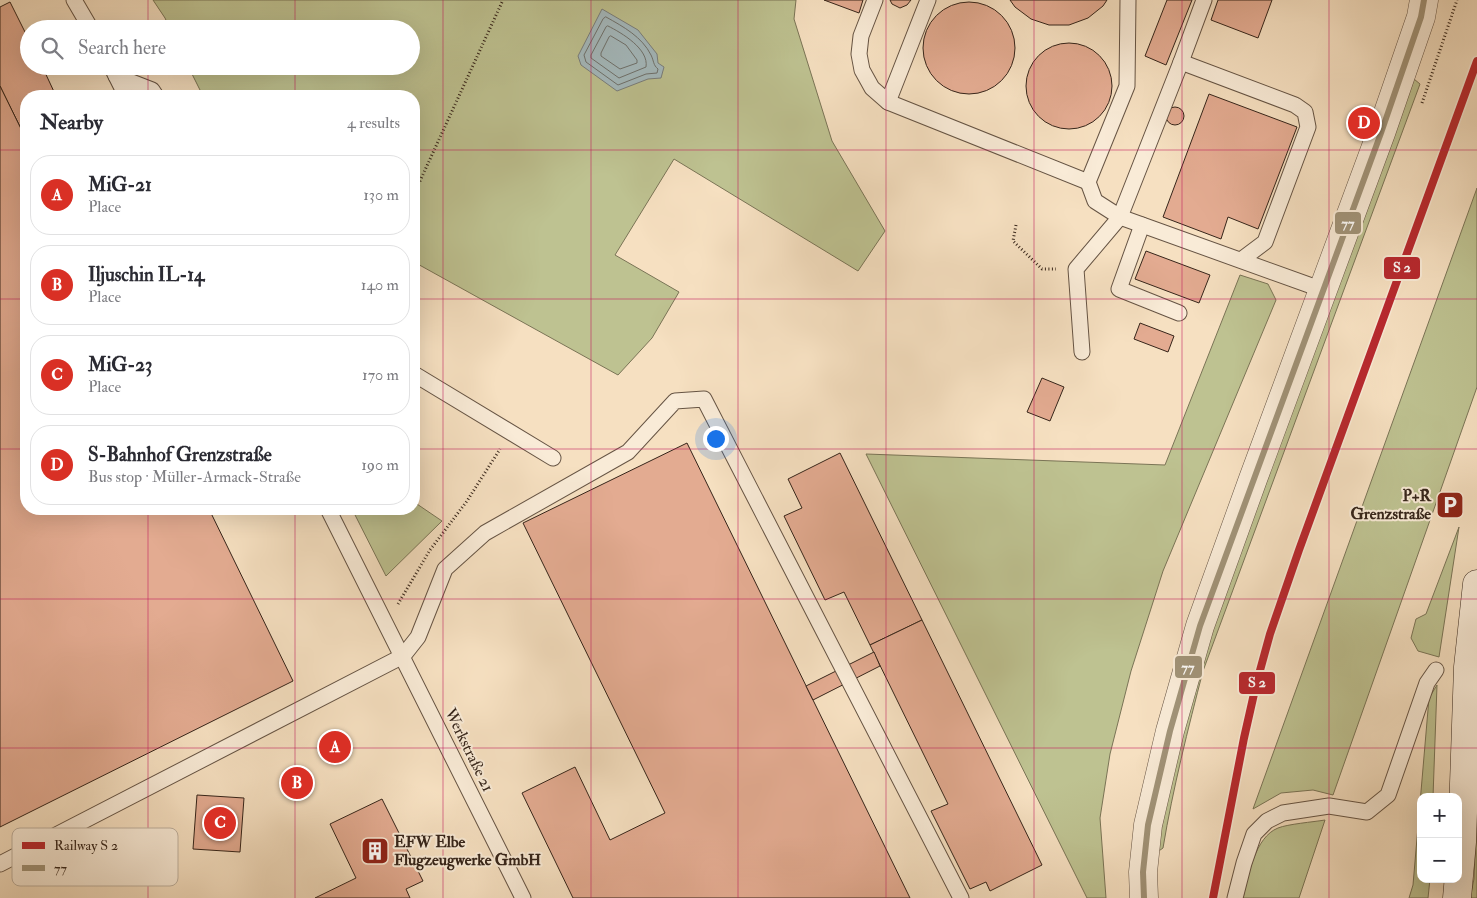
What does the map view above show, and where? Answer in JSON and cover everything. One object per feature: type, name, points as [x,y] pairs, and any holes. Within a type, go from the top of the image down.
[{"type":"street","points":[[1144,898],[1143,872],[1148,825],[1170,731],[1200,626],[1381,133],[1421,18],[1424,0]]},
{"type":"street","points":[[1457,898],[1462,842],[1468,667],[1475,618],[1477,584]]},
{"type":"lane","points":[[74,0],[86,20]]},
{"type":"lane","points":[[875,0],[861,36],[859,54],[862,70],[872,88],[888,102],[1088,182]]},
{"type":"lane","points":[[888,102],[928,0]]},
{"type":"lane","points":[[1128,0],[1127,86],[1088,182],[1095,202],[1120,217],[1323,290]]},
{"type":"lane","points":[[1082,352],[1076,269],[1120,217],[1204,0]]},
{"type":"lane","points":[[1181,62],[1295,104],[1305,112],[1308,127],[1264,242],[1241,260]]},
{"type":"lane","points":[[115,75],[123,90]]},
{"type":"lane","points":[[121,75],[152,90]]},
{"type":"lane","points":[[1142,225],[1119,289],[1179,313]]},
{"type":"lane","points":[[420,378],[553,458]]},
{"type":"lane","points":[[70,828],[403,656],[418,637],[445,569],[486,533],[628,452],[675,401],[704,399],[961,898]]},
{"type":"lane","name":"Werkstraße 21","points":[[331,515],[523,898]]},
{"type":"lane","points":[[1235,898],[1244,862],[1254,834],[1267,821],[1283,813],[1329,806],[1367,812],[1388,795],[1427,683],[1436,670]]},
{"type":"lane","points":[[0,864],[12,858]]},
{"type":"path","points":[[420,181],[503,0]]},
{"type":"path","points":[[1419,111],[1458,0]]},
{"type":"path","points":[[1016,225],[1013,241],[1042,268],[1076,269]]},
{"type":"path","points":[[397,606],[430,550],[467,501],[510,432]]},
{"type":"green space","points":[[153,0],[796,0],[794,19],[832,141],[885,231],[858,271],[674,159],[615,255],[679,292],[652,338],[618,375],[420,265],[420,90],[200,90],[192,75],[420,75],[420,20],[166,20]]},
{"type":"green space","points":[[1414,79],[1420,84],[1203,671],[1176,781],[1163,848],[1156,853],[1195,670]]},
{"type":"green space","points":[[1477,188],[1477,387],[1333,795],[1313,790],[1281,793],[1253,809]]},
{"type":"green space","points":[[1240,275],[1268,284],[1276,300],[1163,571],[1131,671],[1110,754],[1100,818],[1106,898],[1087,898],[866,454],[1165,465]]},
{"type":"green space","points":[[420,506],[442,521],[386,576],[355,515],[420,515]]},
{"type":"green space","points":[[1459,527],[1439,657],[1418,651],[1411,638],[1416,619],[1426,614]]},
{"type":"green space","points":[[1437,685],[1433,793],[1421,793],[1429,698]]},
{"type":"green space","points":[[1477,815],[1477,898],[1470,898],[1474,879]]},
{"type":"green space","points":[[1325,820],[1299,898],[1243,898],[1247,879],[1258,848],[1270,833],[1278,828],[1294,824]]},
{"type":"green space","points":[[1417,838],[1417,883],[1430,883],[1428,898],[1409,898],[1413,885]]},
{"type":"water","points":[[602,9],[638,30],[657,54],[658,63],[664,67],[661,78],[648,79],[617,91],[581,65],[578,56]]},
{"type":"building","points":[[824,0],[863,0],[859,13]]},
{"type":"building","points":[[890,0],[911,0],[907,5],[900,8],[892,4]]},
{"type":"building","points":[[1010,0],[1107,0],[1103,6],[1088,18],[1069,25],[1049,25],[1031,19],[1015,7]]},
{"type":"building","points":[[1167,0],[1192,0],[1166,65],[1145,56]]},
{"type":"building","points":[[1218,0],[1272,0],[1258,38],[1211,20]]},
{"type":"building","points":[[10,2],[20,22],[20,75],[46,75],[53,90],[20,90],[20,127],[0,86],[0,7]]},
{"type":"building","points":[[969,2],[987,5],[1002,15],[1012,30],[1015,48],[1012,66],[1002,81],[987,91],[969,94],[951,91],[936,81],[926,66],[923,48],[926,30],[936,15],[951,5]]},
{"type":"building","points":[[1069,43],[1085,46],[1093,50],[1105,62],[1109,70],[1112,86],[1109,102],[1105,110],[1093,122],[1085,126],[1069,129],[1053,126],[1045,122],[1033,110],[1029,102],[1026,86],[1029,70],[1033,62],[1045,50],[1053,46]]},
{"type":"building","points":[[0,86],[20,127],[20,515],[212,515],[293,681],[0,827]]},
{"type":"building","points":[[1209,94],[1297,127],[1258,229],[1228,217],[1221,239],[1163,217]]},
{"type":"building","points":[[1175,107],[1181,110],[1184,116],[1181,122],[1175,125],[1169,122],[1166,116],[1169,110]]},
{"type":"building","points":[[1146,251],[1210,275],[1199,303],[1135,279]]},
{"type":"building","points":[[1140,323],[1174,336],[1168,352],[1134,339]]},
{"type":"building","points":[[1042,378],[1064,387],[1050,421],[1027,412]]},
{"type":"building","points":[[687,443],[910,898],[573,898],[522,793],[575,767],[610,840],[665,813],[523,523]]},
{"type":"building","points":[[840,453],[922,620],[870,645],[844,592],[825,600],[784,516],[802,508],[788,479]]},
{"type":"building","points":[[922,620],[1042,865],[990,891],[986,882],[970,889],[931,811],[948,804],[870,645]]},
{"type":"building","points":[[874,652],[880,666],[813,700],[806,686]]},
{"type":"building","points":[[197,795],[244,798],[240,852],[193,849]]},
{"type":"building","name":"EFW Elbe Flugzeugwerke GmbH","points":[[382,799],[423,881],[406,889],[410,898],[315,898],[356,878],[330,824]]},
{"type":"transit line","name":"77","points":[[1144,898],[1143,872],[1148,825],[1170,731],[1200,626],[1381,133],[1421,17],[1424,0]]},
{"type":"transit line","points":[[1213,898],[1244,738],[1270,634],[1477,61]]},
{"type":"place","name":"S-Bahnhof Grenzstraße","points":[[1364,123]]},
{"type":"place","name":"P+R Grenzstraße","points":[[1450,505]]},
{"type":"place","name":"MiG-21","points":[[335,747]]},
{"type":"place","name":"Iljuschin IL-14","points":[[297,783]]},
{"type":"place","name":"MiG-23","points":[[220,823]]},
{"type":"place","name":"EFW Elbe Flugzeugwerke GmbH","points":[[375,851]]}]
